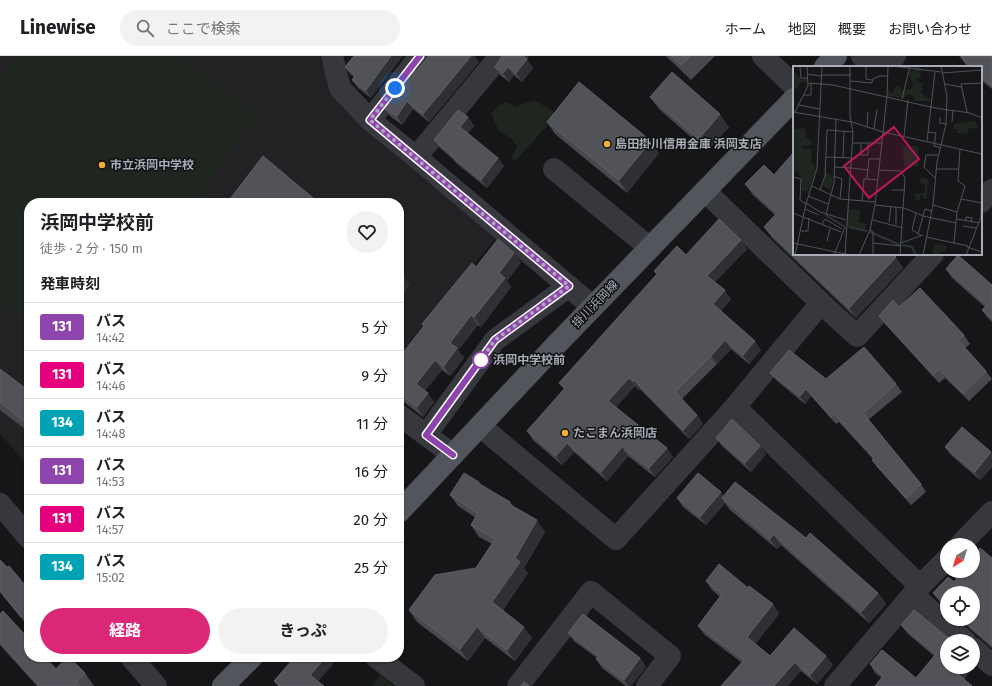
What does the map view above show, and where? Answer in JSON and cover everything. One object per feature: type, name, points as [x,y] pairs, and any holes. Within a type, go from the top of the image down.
[{"type":"main road","points":[[826,66],[836,56]]},
{"type":"main road","name":"掛川浜岡線","points":[[404,507],[592,307],[793,100]]},
{"type":"main road","points":[[223,686],[247,662]]},
{"type":"street","points":[[332,56],[340,88],[370,120],[416,157],[592,307]]},
{"type":"street","points":[[370,120],[420,56]]},
{"type":"street","points":[[764,56],[793,85]]},
{"type":"street","points":[[862,56],[874,66]]},
{"type":"street","points":[[886,66],[895,56]]},
{"type":"street","points":[[416,157],[496,61]]},
{"type":"street","points":[[554,169],[650,248]]},
{"type":"street","points":[[982,201],[992,190]]},
{"type":"street","points":[[705,191],[856,336],[932,255]]},
{"type":"street","points":[[426,435],[495,340],[569,286]]},
{"type":"street","points":[[480,426],[616,539],[735,407],[821,303]]},
{"type":"street","points":[[735,407],[917,590],[958,634]]},
{"type":"street","points":[[404,419],[453,455]]},
{"type":"street","points":[[0,504],[24,532]]},
{"type":"street","points":[[967,538],[992,512]]},
{"type":"street","points":[[835,686],[917,590],[940,566]]},
{"type":"street","points":[[518,686],[591,592],[670,656],[647,686]]},
{"type":"street","points":[[980,654],[992,665]]},
{"type":"street","points":[[135,662],[156,686]]},
{"type":"street","points":[[383,662],[414,686]]},
{"type":"shaded area","points":[[0,56],[319,56],[336,96],[496,238],[444,301],[404,358],[404,198],[24,198],[24,460],[0,434]]},
{"type":"shaded area","points":[[18,56],[177,56],[258,115],[198,198],[24,198],[24,320],[0,303],[0,81]]},
{"type":"shaded area","points":[[534,100],[558,114],[515,161],[511,157],[517,147],[512,139],[499,131],[491,114],[499,105],[506,102],[515,107]]},
{"type":"shaded area","points":[[380,675],[394,686],[372,686]]},
{"type":"building","points":[[354,56],[391,56],[366,90],[352,80],[356,75],[345,67]]},
{"type":"building","points":[[429,56],[471,56],[423,114],[407,101],[397,116],[384,108],[413,69],[416,72]]},
{"type":"building","points":[[502,56],[523,56],[527,59],[516,73],[508,67],[503,73],[495,67]]},
{"type":"building","points":[[671,56],[690,56],[681,65]]},
{"type":"building","points":[[962,56],[992,56],[992,86],[982,77],[982,66],[970,66],[963,60],[964,59]]},
{"type":"building","points":[[672,72],[720,114],[699,139],[650,97]]},
{"type":"building","name":"島田掛川信用金庫 浜岡支店","points":[[579,82],[651,141],[619,180],[547,122]]},
{"type":"building","points":[[458,110],[468,117],[460,127],[498,158],[481,180],[434,140]]},
{"type":"building","points":[[793,153],[793,255],[764,227],[777,213],[745,184],[764,165],[774,175]]},
{"type":"building","points":[[263,156],[313,198],[231,198]]},
{"type":"building","points":[[719,219],[741,240],[707,276],[725,290],[713,304],[755,341],[743,355],[725,340],[675,392],[697,415],[683,430],[634,380],[633,381],[629,378],[608,401],[667,448],[649,468],[622,447],[601,472],[567,443],[556,456],[527,431],[565,388],[559,383],[657,274],[654,271],[677,246],[686,255]]},
{"type":"building","points":[[498,239],[514,253],[499,273],[505,278],[474,317],[471,315],[450,343],[457,348],[444,366],[435,360],[416,384],[428,393],[417,407],[404,397],[404,352],[424,326],[422,324],[472,263],[476,267]]},
{"type":"building","points":[[793,255],[894,255],[896,257],[849,308]]},
{"type":"building","points":[[958,255],[992,285],[992,319],[982,310],[987,305],[946,269]]},
{"type":"building","points":[[920,288],[964,335],[958,340],[986,371],[963,393],[939,369],[933,375],[879,316],[893,300],[899,307]]},
{"type":"building","points":[[864,347],[896,384],[863,413],[921,484],[906,498],[872,460],[874,458],[834,414],[831,417],[806,389],[800,396],[770,373],[789,350],[826,379]]},
{"type":"building","points":[[0,369],[24,387],[24,421],[0,402]]},
{"type":"building","points":[[732,419],[760,446],[745,463],[716,438]]},
{"type":"building","points":[[962,427],[991,452],[975,472],[945,447]]},
{"type":"building","points":[[464,473],[510,502],[509,504],[537,520],[515,558],[520,562],[492,602],[524,627],[507,650],[477,627],[460,649],[409,610],[435,575],[476,568],[495,539],[471,525],[478,513],[450,495]]},
{"type":"building","points":[[698,473],[721,492],[700,517],[677,498]]},
{"type":"building","points":[[735,482],[806,538],[810,533],[878,593],[861,612],[773,534],[770,539],[722,498]]},
{"type":"building","points":[[980,548],[992,558],[992,645],[970,626],[980,626],[980,586],[940,586],[940,599],[933,593],[947,578],[954,582],[957,578],[980,578]]},
{"type":"building","points":[[0,560],[7,567],[9,566],[24,584],[24,614],[21,617],[0,591]]},
{"type":"building","points":[[719,564],[748,588],[749,586],[773,604],[747,637],[770,656],[794,628],[826,656],[810,675],[795,662],[774,686],[721,686],[744,660],[698,626],[722,594],[706,581]]},
{"type":"building","points":[[914,610],[943,634],[940,634],[940,674],[958,674],[972,686],[875,686],[883,676],[870,664],[882,650],[916,678],[936,654],[901,625]]},
{"type":"building","points":[[3,611],[24,634],[24,662],[50,662],[56,669],[62,662],[74,662],[85,673],[76,682],[80,686],[39,686],[0,642],[0,614]]},
{"type":"building","points":[[583,614],[640,658],[624,680],[596,659],[599,656],[568,633]]},
{"type":"building","points":[[291,662],[322,662],[310,675],[324,686],[278,686],[279,685],[274,681]]},
{"type":"building","points":[[524,682],[529,686],[521,686]]},
{"type":"bus line","name":"131","points":[[420,56],[370,120],[569,286],[495,340],[426,435],[453,455]]},
{"type":"place","name":"島田掛川信用金庫 浜岡支店","points":[[607,144]]},
{"type":"place","name":"市立浜岡中学校","points":[[102,165]]},
{"type":"place","name":"浜岡中学校前","points":[[481,360]]},
{"type":"place","name":"たこまん浜岡店","points":[[565,433]]},
{"type":"route","points":[[395,88],[370,120],[569,286],[495,340],[478,364],[481,360]]}]
